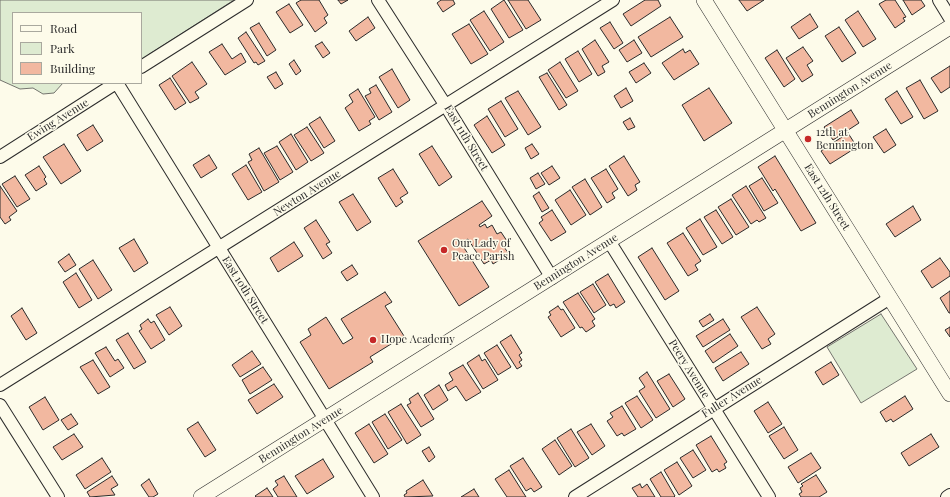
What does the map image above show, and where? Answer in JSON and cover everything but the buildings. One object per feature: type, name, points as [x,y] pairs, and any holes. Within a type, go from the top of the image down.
[{"type":"street","points":[[142,66],[247,0]]},
{"type":"street","name":"East 11th Street","points":[[378,0],[446,106],[552,278]]},
{"type":"street","name":"Newton Avenue","points":[[0,385],[613,0]]},
{"type":"street","name":"East 12th Street","points":[[704,0],[950,394]]},
{"type":"street","points":[[939,0],[950,18]]},
{"type":"street","name":"Bennington Avenue","points":[[201,497],[326,420],[950,27]]},
{"type":"street","name":"Ewing Avenue","points":[[0,157],[115,84]]},
{"type":"street","name":"East 10th Street","points":[[118,84],[374,497]]},
{"type":"street","name":"Peery Avenue","points":[[609,242],[769,497]]},
{"type":"street","name":"Fuller Avenue","points":[[575,497],[890,298]]},
{"type":"street","points":[[0,405],[58,497]]},
{"type":"green space","points":[[0,0],[234,0],[148,55],[148,61],[142,64],[142,12],[12,12],[12,84],[62,84],[54,93],[43,94],[33,88],[20,89],[0,80]]},
{"type":"green space","points":[[881,314],[917,369],[861,403],[827,347]]},
{"type":"place","name":"12th at Bennington","points":[[808,139]]},
{"type":"place","name":"Our Lady of Peace Parish","points":[[444,250]]},
{"type":"place","name":"Hope Academy","points":[[373,340]]}]
